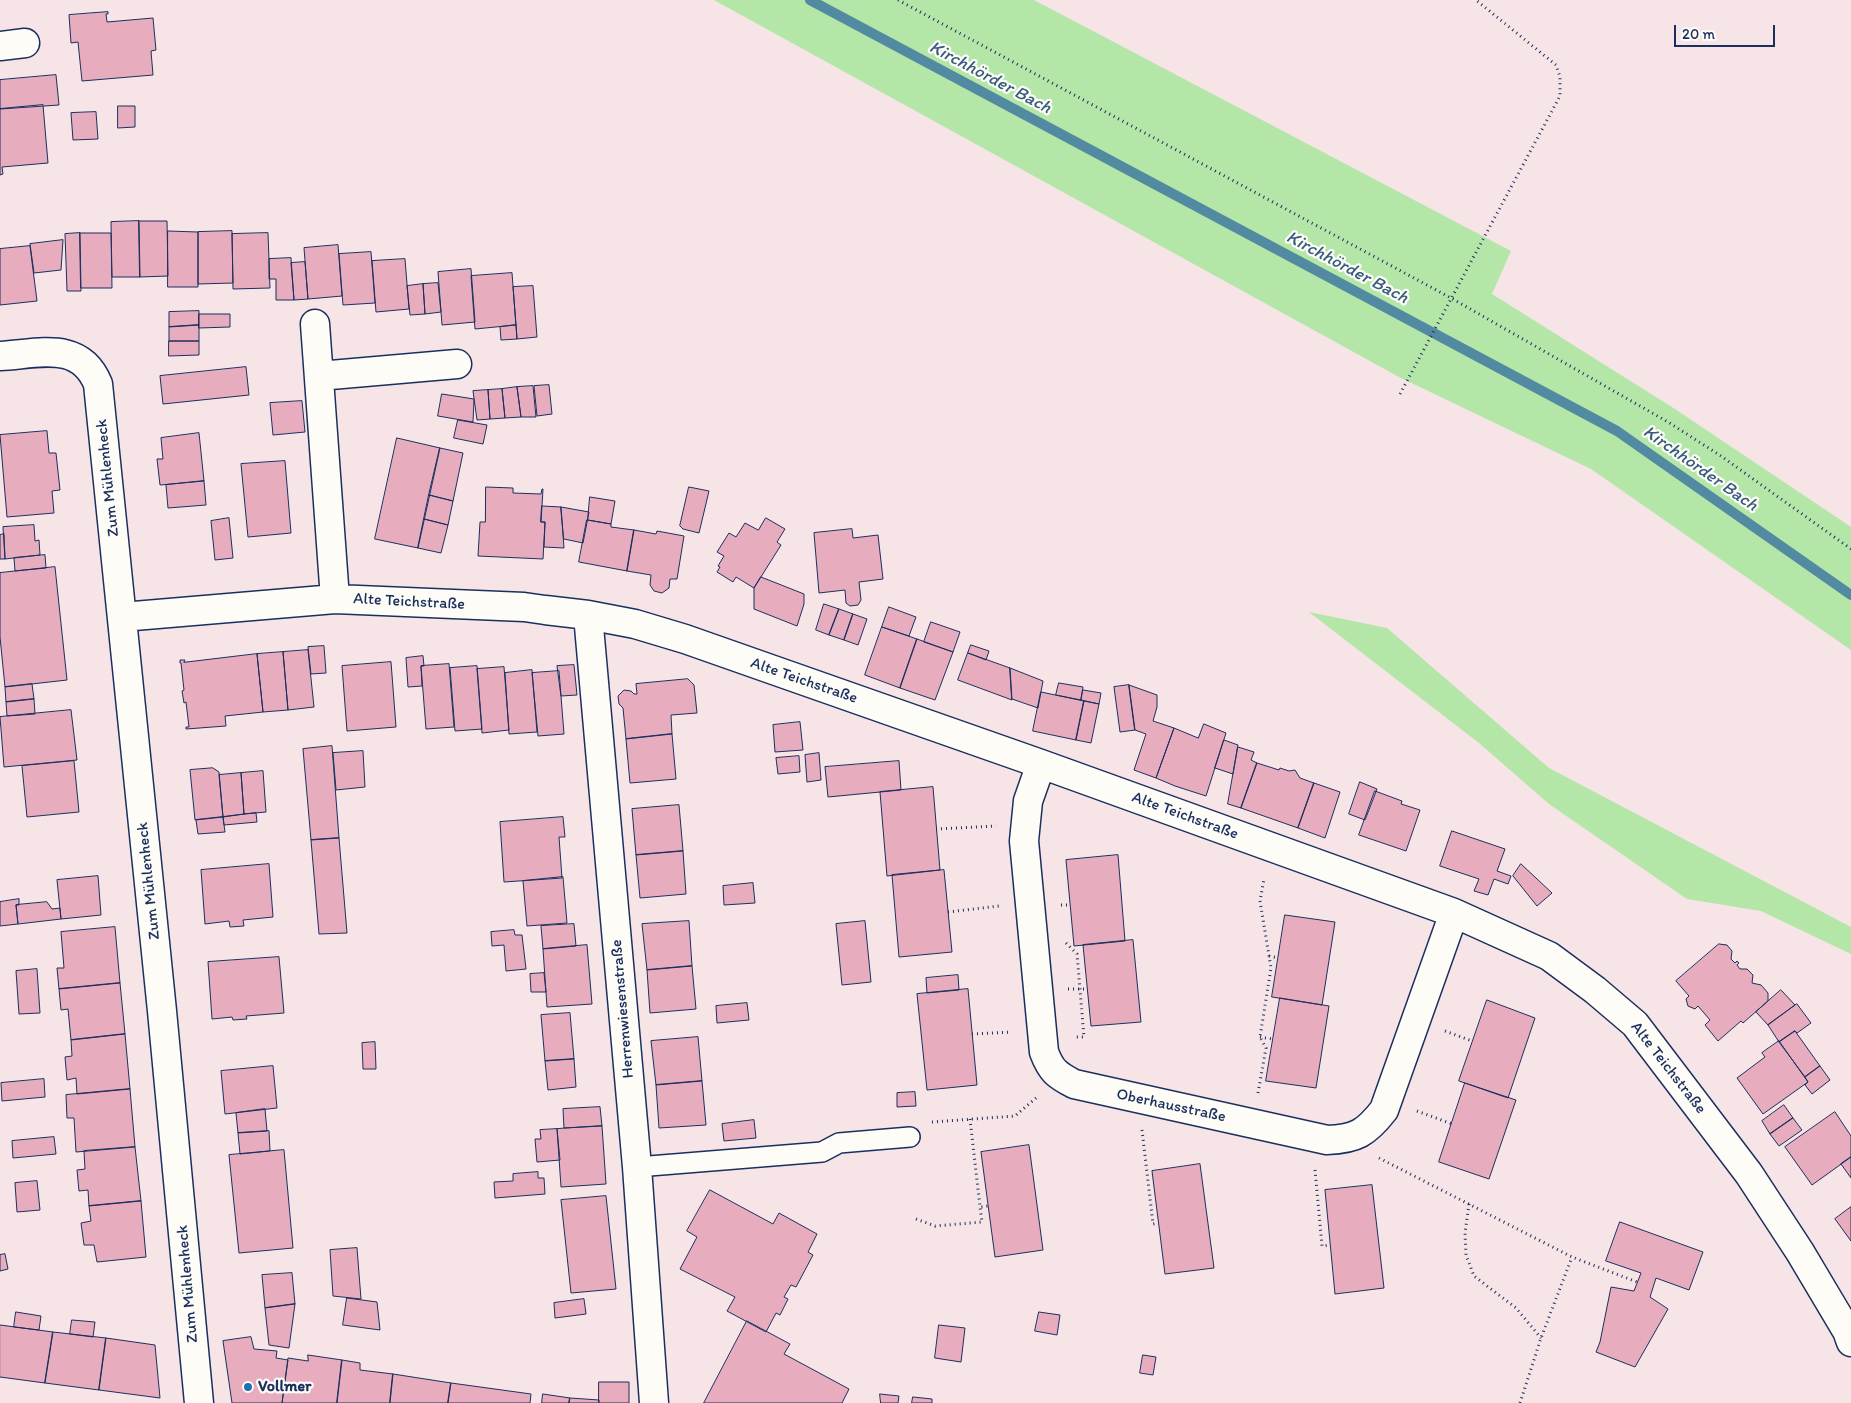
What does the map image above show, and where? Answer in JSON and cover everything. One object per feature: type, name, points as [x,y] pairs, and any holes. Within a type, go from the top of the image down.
[{"type":"street","name":"Alte Teichstraße","points":[[315,324],[335,599]]},
{"type":"street","name":"Zum Mühlenheck","points":[[0,356],[60,352],[85,362],[94,373],[98,384],[162,1011],[199,1403]]},
{"type":"street","points":[[319,376],[457,364]]},
{"type":"street","name":"Alte Teichstraße","points":[[122,617],[335,599],[524,607],[588,615],[635,624],[685,639],[1041,764],[1454,914],[1549,956],[1595,990],[1636,1024],[1749,1174],[1800,1252],[1847,1331],[1851,1342]]},
{"type":"street","name":"Herrenwiesenstraße","points":[[588,615],[637,1166],[654,1403]]},
{"type":"street","points":[[1041,764],[1028,801],[1024,840],[1044,1052],[1049,1066],[1059,1077]]},
{"type":"street","name":"Oberhausstraße","points":[[1059,1077],[1074,1084],[1102,1092],[1327,1140],[1359,1135],[1372,1125],[1384,1110],[1454,914]]},
{"type":"lane","points":[[637,1166],[822,1152],[839,1143],[910,1137]]},
{"type":"path","points":[[898,0],[1451,298],[1668,422],[1720,456],[1851,549]]},
{"type":"path","points":[[1400,394],[1560,96],[1560,77],[1556,64],[1476,0]]},
{"type":"path","points":[[936,829],[998,826]]},
{"type":"path","points":[[1253,1124],[1266,1048],[1260,1037],[1271,968],[1260,901],[1265,876]]},
{"type":"path","points":[[948,912],[1001,906]]},
{"type":"path","points":[[1269,956],[1278,958]]},
{"type":"path","points":[[1442,1030],[1472,1041]]},
{"type":"path","points":[[972,1034],[1013,1031]]},
{"type":"path","points":[[1260,1037],[1273,1039]]},
{"type":"path","points":[[910,1137],[909,1123],[1015,1116],[1059,1077]]},
{"type":"path","points":[[1416,1111],[1452,1124]]},
{"type":"path","points":[[916,1219],[935,1226],[982,1222],[970,1119]]},
{"type":"path","points":[[1142,1128],[1153,1224],[1158,1223]]},
{"type":"path","points":[[1378,1157],[1572,1257],[1637,1282]]},
{"type":"path","points":[[1315,1168],[1322,1246],[1330,1245]]},
{"type":"path","points":[[1469,1204],[1465,1233],[1466,1255],[1474,1276],[1516,1308],[1541,1338]]},
{"type":"path","points":[[980,1207],[988,1206]]},
{"type":"path","points":[[1520,1403],[1541,1338],[1572,1257]]},
{"type":"green space","points":[[714,0],[1034,0],[1511,251],[1492,294],[1675,409],[1851,527],[1851,650],[1591,469],[1399,377]]},
{"type":"green space","points":[[1309,612],[1387,628],[1549,768],[1851,927],[1851,954],[1761,911],[1687,899],[1549,804],[1479,743]]},
{"type":"building","points":[[108,12],[106,14],[107,22],[153,18],[156,50],[151,51],[153,75],[82,81],[78,42],[71,43],[69,15]]},
{"type":"building","points":[[56,75],[59,105],[0,109],[0,80]]},
{"type":"building","points":[[43,105],[48,163],[2,167],[3,174],[0,175],[0,109]]},
{"type":"building","points":[[118,106],[135,106],[135,127],[118,128]]},
{"type":"building","points":[[96,112],[98,139],[73,140],[71,113]]},
{"type":"building","points":[[139,221],[167,221],[168,276],[140,277]]},
{"type":"building","points":[[139,221],[140,277],[112,277],[111,222]]},
{"type":"building","points":[[168,231],[198,232],[198,287],[168,287]]},
{"type":"building","points":[[232,231],[233,283],[198,284],[198,232]]},
{"type":"building","points":[[80,233],[111,233],[112,288],[81,288]]},
{"type":"building","points":[[80,233],[81,291],[67,291],[65,234]]},
{"type":"building","points":[[268,233],[270,288],[233,289],[232,234]]},
{"type":"building","points":[[63,240],[61,270],[34,273],[30,244]]},
{"type":"building","points":[[338,245],[342,296],[308,299],[304,248]]},
{"type":"building","points":[[30,246],[37,301],[0,305],[0,249]]},
{"type":"building","points":[[371,252],[375,303],[343,305],[339,254]]},
{"type":"building","points":[[291,258],[294,300],[276,300],[276,279],[269,279],[269,259]]},
{"type":"building","points":[[405,259],[409,309],[376,312],[372,261]]},
{"type":"building","points":[[305,262],[308,299],[294,300],[291,263]]},
{"type":"building","points":[[471,269],[475,322],[442,325],[438,272]]},
{"type":"building","points":[[512,273],[516,325],[475,329],[471,276]]},
{"type":"building","points":[[438,283],[441,312],[425,314],[423,284]]},
{"type":"building","points":[[423,284],[425,314],[410,315],[407,286]]},
{"type":"building","points":[[533,286],[537,337],[517,339],[513,287]]},
{"type":"building","points":[[199,311],[199,325],[169,327],[169,312]]},
{"type":"building","points":[[199,314],[230,314],[230,327],[199,328]]},
{"type":"building","points":[[199,325],[199,341],[169,341],[169,327]]},
{"type":"building","points":[[516,325],[517,339],[501,340],[500,327]]},
{"type":"building","points":[[169,341],[199,341],[199,355],[169,356]]},
{"type":"building","points":[[246,367],[249,395],[163,404],[160,376]]},
{"type":"building","points":[[549,385],[552,414],[537,416],[534,386]]},
{"type":"building","points":[[533,386],[536,417],[521,417],[517,387]]},
{"type":"building","points":[[517,387],[521,417],[505,418],[502,389]]},
{"type":"building","points":[[502,389],[505,418],[490,419],[488,390]]},
{"type":"building","points":[[488,390],[490,419],[477,420],[473,391]]},
{"type":"building","points":[[442,394],[474,399],[473,422],[438,416]]},
{"type":"building","points":[[302,401],[305,432],[273,435],[270,403]]},
{"type":"building","points":[[458,420],[487,425],[483,444],[454,438]]},
{"type":"building","points":[[47,431],[49,453],[56,453],[60,490],[52,491],[54,513],[7,517],[0,435]]},
{"type":"building","points":[[199,433],[204,481],[160,485],[157,459],[163,459],[161,438]]},
{"type":"building","points":[[397,438],[440,448],[418,548],[375,539]]},
{"type":"building","points":[[440,448],[463,453],[453,501],[429,495]]},
{"type":"building","points":[[285,461],[291,533],[248,537],[241,464]]},
{"type":"building","points":[[204,481],[206,505],[168,508],[166,485]]},
{"type":"building","points":[[486,487],[513,488],[513,493],[541,494],[543,489],[541,522],[545,522],[543,559],[478,556],[480,522],[485,522]]},
{"type":"building","points":[[689,487],[709,491],[699,533],[683,529],[680,526]]},
{"type":"building","points":[[429,495],[453,501],[448,525],[424,519]]},
{"type":"building","points":[[590,497],[615,501],[611,524],[588,520]]},
{"type":"building","points":[[542,506],[561,507],[564,548],[544,547],[545,522],[541,522]]},
{"type":"building","points":[[561,507],[589,512],[583,543],[564,539]]},
{"type":"building","points":[[229,518],[233,558],[215,560],[211,521]]},
{"type":"building","points":[[766,518],[785,529],[777,542],[781,545],[754,588],[736,577],[733,582],[717,572],[724,556],[717,552],[729,533],[736,537],[745,523],[758,530]]},
{"type":"building","points":[[424,519],[448,525],[441,553],[418,548]]},
{"type":"building","points":[[587,520],[611,524],[611,527],[634,530],[627,571],[579,562]]},
{"type":"building","points":[[34,525],[35,541],[39,540],[40,555],[5,559],[3,527]]},
{"type":"building","points":[[852,529],[853,538],[878,535],[883,579],[859,582],[861,600],[858,605],[850,606],[846,603],[845,590],[819,593],[814,533]]},
{"type":"building","points":[[634,530],[656,534],[657,531],[684,536],[677,579],[670,579],[669,588],[662,593],[654,591],[650,585],[651,575],[627,571]]},
{"type":"building","points":[[4,534],[5,559],[0,559],[0,535]]},
{"type":"building","points":[[45,555],[46,568],[15,571],[14,558]]},
{"type":"building","points":[[55,567],[67,680],[5,687],[0,637],[0,573]]},
{"type":"building","points":[[761,577],[804,594],[804,604],[797,626],[754,609],[754,588]]},
{"type":"building","points":[[824,604],[839,609],[829,635],[816,630]]},
{"type":"building","points":[[889,607],[916,617],[909,636],[882,627]]},
{"type":"building","points":[[839,609],[853,614],[844,640],[829,635]]},
{"type":"building","points":[[853,614],[867,619],[858,645],[844,640]]},
{"type":"building","points":[[931,622],[960,632],[953,652],[924,642]]},
{"type":"building","points":[[882,627],[917,639],[900,688],[865,675]]},
{"type":"building","points":[[917,639],[953,652],[935,700],[900,688]]},
{"type":"building","points":[[971,645],[989,651],[986,660],[968,653]]},
{"type":"building","points":[[324,646],[326,673],[311,674],[308,647]]},
{"type":"building","points":[[308,650],[314,707],[288,710],[283,652]]},
{"type":"building","points":[[283,652],[288,710],[263,712],[257,654]]},
{"type":"building","points":[[968,653],[1010,668],[1012,700],[958,680]]},
{"type":"building","points":[[257,654],[263,712],[225,716],[226,726],[186,729],[186,727],[189,727],[186,702],[184,703],[182,691],[184,690],[180,660],[185,660],[184,662]]},
{"type":"building","points":[[423,656],[424,666],[421,666],[422,686],[408,687],[406,658]]},
{"type":"building","points":[[391,662],[396,727],[347,731],[342,666]]},
{"type":"building","points":[[449,664],[454,727],[426,729],[421,666]]},
{"type":"building","points":[[574,665],[577,695],[561,696],[557,666]]},
{"type":"building","points":[[477,666],[482,729],[455,731],[450,668]]},
{"type":"building","points":[[504,667],[509,730],[482,733],[477,669]]},
{"type":"building","points":[[1010,668],[1043,681],[1038,708],[1012,699]]},
{"type":"building","points":[[532,670],[537,732],[509,734],[505,673]]},
{"type":"building","points":[[559,671],[564,734],[538,736],[532,673]]},
{"type":"building","points":[[688,679],[694,685],[697,713],[671,715],[672,734],[626,739],[623,708],[619,704],[618,696],[624,690],[637,694],[636,684]]},
{"type":"building","points":[[1059,683],[1083,687],[1081,700],[1056,695]]},
{"type":"building","points":[[32,684],[34,699],[6,702],[5,687]]},
{"type":"building","points":[[1129,685],[1157,695],[1157,707],[1153,721],[1174,728],[1156,778],[1134,770],[1146,734],[1135,730]]},
{"type":"building","points":[[1129,685],[1135,730],[1120,732],[1114,687]]},
{"type":"building","points":[[1083,690],[1101,693],[1099,704],[1081,700]]},
{"type":"building","points":[[1041,692],[1084,701],[1076,740],[1033,731]]},
{"type":"building","points":[[34,699],[35,714],[7,716],[6,702]]},
{"type":"building","points":[[1084,701],[1099,704],[1091,743],[1076,740]]},
{"type":"building","points":[[71,710],[77,760],[4,767],[0,717]]},
{"type":"building","points":[[800,722],[803,750],[775,752],[773,725]]},
{"type":"building","points":[[1204,724],[1226,733],[1206,796],[1156,778],[1174,728],[1198,738]]},
{"type":"building","points":[[672,734],[676,779],[630,783],[626,739]]},
{"type":"building","points":[[1224,740],[1238,745],[1233,774],[1215,768]]},
{"type":"building","points":[[332,746],[339,838],[311,840],[303,749]]},
{"type":"building","points":[[1238,747],[1254,752],[1251,760],[1257,763],[1241,808],[1228,804]]},
{"type":"building","points":[[363,751],[365,787],[336,790],[333,753]]},
{"type":"building","points":[[819,753],[821,780],[807,782],[805,755]]},
{"type":"building","points":[[799,756],[800,772],[778,774],[776,758]]},
{"type":"building","points":[[74,761],[79,812],[27,817],[22,766]]},
{"type":"building","points":[[899,761],[901,790],[828,797],[825,767]]},
{"type":"building","points":[[1257,763],[1279,770],[1280,768],[1289,771],[1295,770],[1300,778],[1314,783],[1298,828],[1241,808]]},
{"type":"building","points":[[213,768],[219,772],[223,817],[195,820],[190,770]]},
{"type":"building","points":[[263,771],[266,812],[244,814],[241,773]]},
{"type":"building","points":[[241,773],[244,814],[223,817],[219,775]]},
{"type":"building","points":[[1360,782],[1377,789],[1365,820],[1349,814]]},
{"type":"building","points":[[1314,783],[1340,792],[1325,838],[1298,828]]},
{"type":"building","points":[[933,787],[940,870],[887,876],[880,792]]},
{"type":"building","points":[[1375,791],[1402,801],[1401,804],[1420,810],[1406,851],[1359,835]]},
{"type":"building","points":[[679,805],[683,851],[636,855],[632,809]]},
{"type":"building","points":[[256,813],[257,822],[224,825],[223,817]]},
{"type":"building","points":[[223,817],[225,832],[198,834],[196,820]]},
{"type":"building","points":[[563,817],[565,837],[559,837],[562,878],[504,882],[500,822]]},
{"type":"building","points":[[1452,831],[1505,849],[1497,871],[1511,876],[1508,884],[1494,879],[1488,895],[1474,891],[1479,879],[1440,866]]},
{"type":"building","points":[[339,838],[347,933],[319,934],[311,840]]},
{"type":"building","points":[[683,851],[686,894],[640,898],[636,855]]},
{"type":"building","points":[[1118,855],[1125,941],[1074,946],[1066,860]]},
{"type":"building","points":[[269,864],[273,917],[243,920],[244,926],[230,927],[229,921],[205,924],[201,870]]},
{"type":"building","points":[[1521,864],[1552,893],[1537,906],[1513,876]]},
{"type":"building","points":[[944,870],[952,952],[899,957],[892,875]]},
{"type":"building","points":[[98,876],[101,915],[61,919],[57,880]]},
{"type":"building","points":[[563,877],[567,923],[527,926],[523,881]]},
{"type":"building","points":[[753,883],[755,903],[724,905],[723,886]]},
{"type":"building","points":[[19,899],[19,905],[16,905],[18,924],[0,926],[0,902]]},
{"type":"building","points":[[47,902],[52,909],[60,908],[61,919],[18,924],[16,905]]},
{"type":"building","points":[[1285,915],[1335,922],[1322,1005],[1272,997]]},
{"type":"building","points":[[689,921],[692,966],[647,970],[642,924]]},
{"type":"building","points":[[865,921],[871,982],[842,985],[836,924]]},
{"type":"building","points":[[574,924],[576,946],[543,949],[541,926]]},
{"type":"building","points":[[115,927],[120,983],[59,989],[57,968],[64,968],[61,932]]},
{"type":"building","points":[[514,930],[515,935],[522,935],[526,969],[506,971],[504,945],[492,946],[491,932]]},
{"type":"building","points":[[1133,940],[1141,1022],[1091,1026],[1083,945]]},
{"type":"building","points":[[1719,944],[1727,945],[1732,951],[1731,959],[1735,963],[1737,961],[1739,963],[1737,965],[1740,969],[1747,969],[1753,975],[1752,983],[1761,985],[1768,993],[1768,1001],[1743,1023],[1741,1021],[1718,1041],[1705,1025],[1710,1020],[1698,1006],[1695,1009],[1688,1006],[1686,999],[1689,996],[1676,981]]},
{"type":"building","points":[[587,945],[592,1004],[547,1007],[543,949]]},
{"type":"building","points":[[279,957],[284,1013],[246,1016],[247,1019],[233,1020],[232,1017],[212,1019],[208,962]]},
{"type":"building","points":[[692,966],[696,1009],[650,1013],[647,970]]},
{"type":"building","points":[[37,969],[40,1013],[19,1014],[16,971]]},
{"type":"building","points":[[544,973],[546,992],[531,992],[530,974]]},
{"type":"building","points":[[958,975],[959,990],[927,993],[926,978]]},
{"type":"building","points":[[120,983],[125,1034],[71,1040],[68,1009],[61,1010],[59,989]]},
{"type":"building","points":[[968,989],[977,1085],[927,1090],[917,994]]},
{"type":"building","points":[[1781,990],[1795,1005],[1768,1025],[1756,1012]]},
{"type":"building","points":[[1280,998],[1329,1006],[1316,1088],[1266,1081]]},
{"type":"building","points":[[1487,1000],[1535,1018],[1508,1098],[1459,1081]]},
{"type":"building","points":[[747,1003],[749,1020],[717,1023],[716,1006]]},
{"type":"building","points":[[1797,1004],[1811,1023],[1779,1042],[1768,1025]]},
{"type":"building","points":[[570,1013],[574,1059],[545,1061],[541,1015]]},
{"type":"building","points":[[1795,1031],[1820,1066],[1805,1077],[1779,1042]]},
{"type":"building","points":[[125,1034],[130,1089],[77,1094],[76,1078],[67,1080],[65,1057],[72,1056],[71,1040]]},
{"type":"building","points":[[698,1037],[702,1081],[656,1085],[651,1041]]},
{"type":"building","points":[[1779,1041],[1808,1082],[1763,1114],[1737,1078],[1765,1057],[1762,1053]]},
{"type":"building","points":[[375,1042],[376,1069],[363,1069],[362,1043]]},
{"type":"building","points":[[574,1059],[576,1087],[548,1090],[545,1061]]},
{"type":"building","points":[[273,1066],[277,1108],[225,1114],[221,1071]]},
{"type":"building","points":[[1820,1066],[1830,1080],[1812,1094],[1805,1085],[1808,1082],[1805,1077]]},
{"type":"building","points":[[44,1079],[45,1097],[2,1101],[1,1083]]},
{"type":"building","points":[[702,1081],[706,1125],[659,1128],[656,1085]]},
{"type":"building","points":[[1465,1083],[1516,1100],[1489,1179],[1439,1162]]},
{"type":"building","points":[[130,1089],[135,1147],[76,1152],[74,1118],[67,1118],[66,1095]]},
{"type":"building","points":[[915,1092],[916,1106],[897,1107],[897,1093]]},
{"type":"building","points":[[1784,1105],[1793,1118],[1770,1134],[1762,1121]]},
{"type":"building","points":[[600,1107],[602,1126],[564,1128],[563,1109]]},
{"type":"building","points":[[265,1109],[267,1131],[238,1133],[236,1113]]},
{"type":"building","points":[[1835,1112],[1851,1136],[1851,1157],[1812,1185],[1785,1147]]},
{"type":"building","points":[[1793,1118],[1802,1130],[1779,1146],[1770,1134]]},
{"type":"building","points":[[754,1120],[756,1138],[724,1141],[722,1124]]},
{"type":"building","points":[[602,1126],[606,1184],[561,1187],[557,1129]]},
{"type":"building","points":[[557,1129],[560,1160],[537,1162],[535,1139],[541,1139],[540,1130]]},
{"type":"building","points":[[269,1131],[270,1151],[240,1154],[238,1133]]},
{"type":"building","points":[[54,1137],[56,1154],[13,1158],[12,1141]]},
{"type":"building","points":[[1029,1145],[1043,1250],[995,1257],[981,1152]]},
{"type":"building","points":[[135,1147],[141,1201],[89,1206],[88,1190],[79,1191],[77,1170],[85,1169],[84,1151]]},
{"type":"building","points":[[284,1150],[293,1248],[239,1253],[229,1155]]},
{"type":"building","points":[[1851,1157],[1851,1178],[1841,1164]]},
{"type":"building","points":[[1200,1164],[1214,1268],[1165,1274],[1152,1171]]},
{"type":"building","points":[[538,1172],[538,1178],[544,1178],[545,1194],[495,1198],[494,1182],[513,1181],[513,1174]]},
{"type":"building","points":[[37,1181],[40,1210],[17,1212],[15,1183]]},
{"type":"building","points":[[1372,1185],[1384,1288],[1335,1294],[1325,1190]]},
{"type":"building","points":[[710,1190],[773,1224],[779,1213],[817,1234],[808,1252],[813,1255],[796,1287],[791,1285],[784,1297],[788,1299],[780,1315],[776,1313],[766,1332],[727,1311],[735,1297],[680,1269],[697,1237],[687,1231]]},
{"type":"building","points":[[606,1196],[616,1289],[571,1293],[561,1200]]},
{"type":"building","points":[[141,1201],[146,1257],[97,1262],[94,1245],[84,1245],[81,1223],[91,1221],[89,1206]]},
{"type":"building","points":[[1851,1207],[1851,1241],[1835,1219]]},
{"type":"building","points":[[1620,1222],[1703,1252],[1689,1290],[1656,1278],[1650,1297],[1668,1309],[1635,1367],[1596,1352],[1600,1342],[1611,1287],[1634,1291],[1641,1273],[1606,1261]]},
{"type":"building","points":[[357,1248],[361,1299],[333,1296],[330,1250]]},
{"type":"building","points":[[5,1254],[8,1269],[0,1271],[0,1255]]},
{"type":"building","points":[[292,1273],[295,1304],[265,1308],[262,1275]]},
{"type":"building","points":[[347,1298],[377,1302],[380,1330],[343,1325]]},
{"type":"building","points":[[584,1299],[586,1314],[555,1318],[554,1303]]},
{"type":"building","points":[[295,1304],[289,1348],[269,1345],[265,1308]]},
{"type":"building","points":[[16,1312],[41,1316],[39,1330],[14,1327]]},
{"type":"building","points":[[1039,1312],[1060,1315],[1057,1335],[1035,1331]]},
{"type":"building","points":[[72,1320],[95,1322],[93,1337],[70,1334]]},
{"type":"building","points":[[747,1321],[790,1344],[784,1354],[849,1389],[842,1403],[704,1403]]},
{"type":"building","points":[[0,1325],[53,1332],[45,1383],[0,1377]]},
{"type":"building","points":[[939,1325],[965,1328],[961,1362],[935,1358]]},
{"type":"building","points":[[53,1332],[106,1338],[99,1390],[45,1383]]},
{"type":"building","points":[[251,1337],[254,1349],[277,1351],[276,1358],[288,1360],[282,1403],[232,1403],[223,1341]]},
{"type":"building","points":[[106,1338],[155,1345],[160,1398],[99,1390]]},
{"type":"building","points":[[308,1355],[342,1360],[337,1403],[282,1403],[288,1358],[308,1361]]},
{"type":"building","points":[[1143,1355],[1156,1357],[1153,1375],[1140,1373]]},
{"type":"building","points":[[342,1360],[360,1363],[360,1370],[393,1374],[390,1403],[337,1403]]},
{"type":"building","points":[[393,1374],[451,1383],[448,1403],[390,1403]]},
{"type":"building","points":[[599,1382],[629,1382],[629,1403],[599,1403]]},
{"type":"building","points":[[451,1383],[531,1394],[530,1403],[448,1403]]},
{"type":"building","points":[[543,1394],[570,1398],[569,1403],[542,1403]]},
{"type":"building","points":[[880,1394],[899,1396],[898,1403],[881,1403]]},
{"type":"building","points":[[913,1397],[932,1399],[932,1403],[912,1403]]},
{"type":"building","points":[[570,1398],[599,1400],[599,1403],[569,1403]]},
{"type":"waterway","name":"Kirchhörder Bach","points":[[810,0],[1617,431],[1851,595]]},
{"type":"place","name":"Vollmer","points":[[248,1387]]}]
